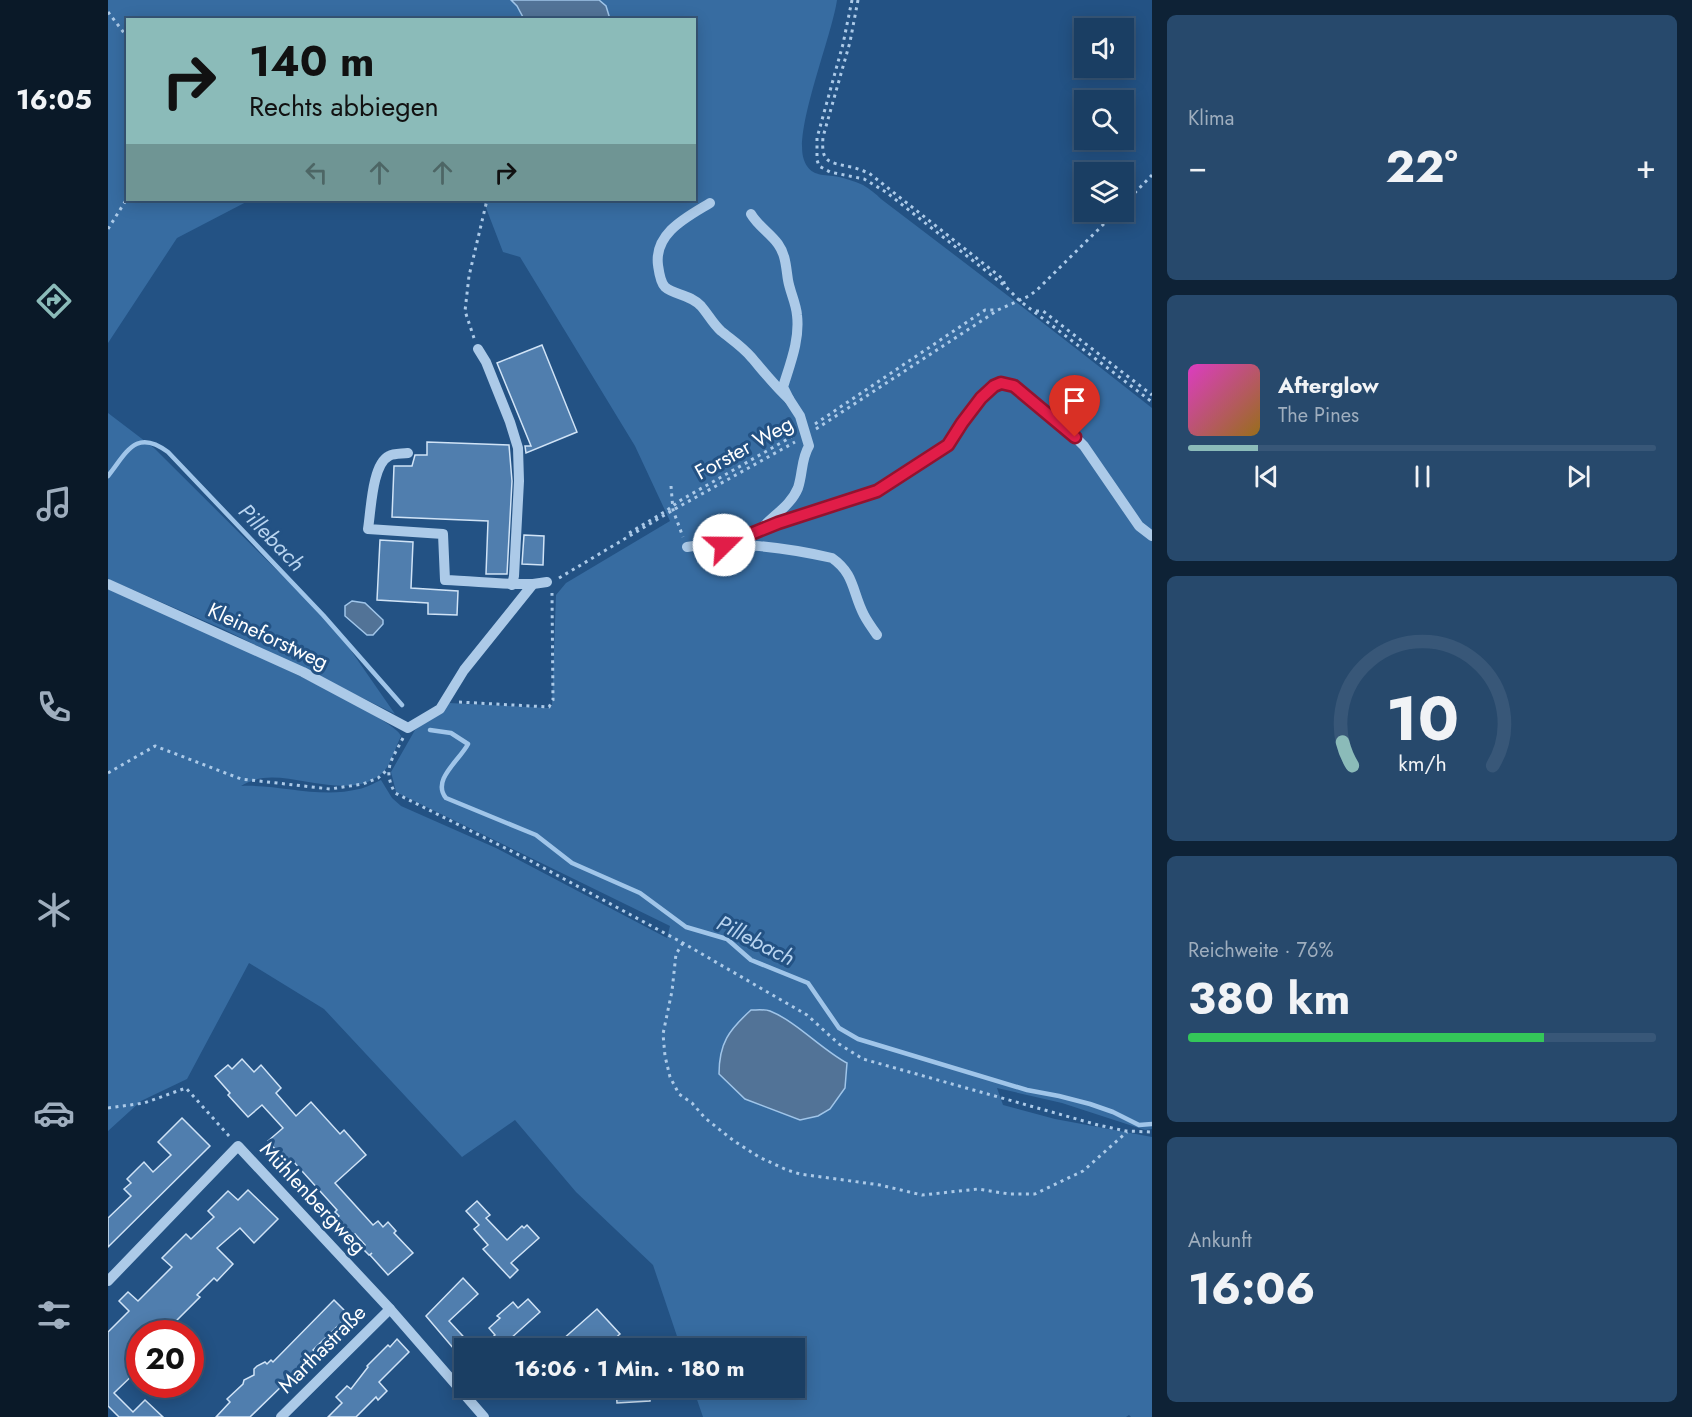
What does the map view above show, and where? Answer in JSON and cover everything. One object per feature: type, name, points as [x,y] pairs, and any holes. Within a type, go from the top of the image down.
[{"type":"street","points":[[710,203],[690,214],[667,234],[661,244],[657,260],[659,276],[665,287],[699,303],[719,329],[736,342],[752,358],[764,375],[789,399]]},
{"type":"street","points":[[751,214],[756,223],[779,245],[786,262],[798,330],[794,353],[783,387],[800,416],[809,446],[804,455],[804,468],[798,488],[790,503],[759,531]]},
{"type":"street","points":[[478,350],[486,362],[518,448],[519,492],[512,585]]},
{"type":"street","points":[[724,545],[877,491],[948,445],[981,398],[1001,383],[1014,386],[1066,428],[1084,446],[1139,526],[1152,536]]},
{"type":"street","points":[[408,453],[390,455],[381,462],[368,529],[443,534],[445,580],[512,585],[550,582]]},
{"type":"street","points":[[687,547],[707,544],[744,544],[832,558],[843,566],[864,614],[877,634]]},
{"type":"street","name":"Kleineforstweg","points":[[108,584],[303,672],[408,728]]},
{"type":"street","points":[[408,728],[440,709],[464,670],[534,584]]},
{"type":"street","name":"Mühlenbergweg","points":[[108,1281],[238,1146],[390,1309],[484,1417]]},
{"type":"street","name":"Marthastraße","points":[[281,1417],[390,1309]]},
{"type":"path","points":[[852,0],[843,44],[817,138],[819,165],[830,172],[864,178],[886,192],[1005,286],[1020,301],[1152,402]]},
{"type":"path","points":[[858,0],[850,42],[823,137],[824,156],[841,166],[869,173],[1003,279],[1005,286]]},
{"type":"path","points":[[108,12],[126,36]]},
{"type":"path","points":[[1134,194],[1152,175]]},
{"type":"path","points":[[108,229],[126,200]]},
{"type":"path","points":[[478,350],[465,311],[469,276],[487,201]]},
{"type":"path","name":"Forster Weg","points":[[550,582],[806,436],[998,310],[1020,301],[1037,290],[1106,222]]},
{"type":"path","points":[[1034,311],[1043,311],[1152,395]]},
{"type":"path","points":[[671,486],[673,510],[687,547]]},
{"type":"path","points":[[445,701],[549,707],[551,705],[553,699],[550,582]]},
{"type":"path","points":[[108,773],[155,746],[241,779],[330,789],[363,784],[378,778],[387,770],[408,728]]},
{"type":"path","points":[[387,770],[389,782],[395,793],[527,859],[683,943],[807,1015],[839,1044],[863,1059],[1059,1115],[1128,1131],[1152,1132]]},
{"type":"path","points":[[683,943],[676,954],[672,991],[663,1034],[670,1077],[679,1094],[692,1103],[705,1118],[759,1157],[787,1170],[800,1174],[880,1185],[922,1195],[978,1189],[1009,1194],[1035,1194],[1083,1171],[1128,1131]]},
{"type":"path","points":[[108,1108],[144,1103],[186,1088],[231,1137]]},
{"type":"shaded area","points":[[108,0],[837,0],[804,128],[802,147],[806,165],[819,174],[844,178],[868,188],[1152,408],[1152,1129],[1145,1130],[1062,1103],[997,1088],[1003,1105],[1055,1119],[1152,1137],[1152,1417],[1131,1417],[1129,1415],[1126,1417],[703,1417],[696,1398],[805,1398],[805,1338],[678,1338],[653,1265],[576,1192],[515,1120],[462,1157],[324,1009],[249,963],[187,1079],[141,1101],[108,1131],[108,589],[215,636],[315,684],[388,724],[401,736],[385,770],[373,780],[343,786],[277,778],[251,781],[241,786],[344,792],[381,780],[392,798],[401,806],[496,848],[667,938],[670,926],[396,792],[391,772],[415,730],[449,703],[548,708],[552,706],[556,595],[566,583],[670,521],[635,446],[520,257],[503,252],[483,201],[696,201],[696,18],[126,18],[126,201],[248,201],[177,238],[108,343]],"holes":[[[769,1011],[800,1030],[834,1056],[847,1062],[845,1088],[800,1120],[745,1099]]]},
{"type":"shaded area","points":[[511,0],[599,0],[606,6],[610,18],[523,18]]},
{"type":"shaded area","points":[[108,413],[154,448],[336,629],[395,714],[223,629],[108,579]]},
{"type":"shaded area","points":[[352,601],[365,603],[383,620],[383,624],[373,635],[367,635],[345,616],[345,606]]},
{"type":"shaded area","points":[[751,1010],[768,1010],[780,1016],[847,1063],[845,1088],[830,1109],[818,1116],[800,1120],[745,1099],[719,1074],[723,1045],[731,1031]]},
{"type":"building","points":[[542,345],[577,432],[526,453],[525,446],[531,446],[497,363]]},
{"type":"building","points":[[427,442],[509,445],[512,481],[507,574],[486,574],[488,521],[392,517],[394,466],[412,466],[415,455],[427,455]]},
{"type":"building","points":[[524,535],[544,536],[543,565],[522,564]]},
{"type":"building","points":[[380,540],[413,542],[411,588],[458,591],[457,615],[428,614],[428,603],[377,600]]},
{"type":"building","points":[[242,1059],[254,1072],[261,1065],[281,1088],[276,1093],[296,1116],[311,1102],[340,1134],[344,1130],[366,1155],[335,1183],[373,1225],[378,1221],[383,1227],[388,1222],[396,1231],[394,1233],[413,1253],[388,1275],[370,1255],[372,1253],[369,1255],[362,1248],[365,1245],[337,1218],[339,1216],[335,1212],[337,1210],[293,1161],[289,1165],[268,1141],[283,1128],[262,1105],[248,1117],[215,1076],[228,1065],[232,1069]]},
{"type":"building","points":[[182,1118],[210,1146],[108,1247],[108,1218],[131,1196],[124,1189],[131,1183],[127,1179],[144,1162],[153,1172],[171,1155],[158,1142]]},
{"type":"building","points":[[248,1190],[278,1219],[254,1243],[240,1228],[217,1248],[233,1264],[217,1281],[214,1278],[197,1295],[200,1297],[177,1320],[126,1320],[126,1381],[114,1393],[133,1412],[145,1400],[163,1417],[119,1417],[108,1406],[108,1332],[129,1311],[119,1301],[128,1292],[138,1301],[172,1267],[162,1258],[186,1234],[191,1239],[214,1217],[208,1211],[228,1191],[238,1200]]},
{"type":"building","points":[[477,1201],[490,1215],[486,1218],[507,1240],[522,1226],[524,1228],[527,1225],[539,1238],[511,1263],[518,1270],[510,1278],[483,1249],[488,1245],[474,1229],[479,1225],[466,1211]]},
{"type":"building","points":[[463,1278],[478,1294],[449,1321],[465,1338],[454,1338],[454,1349],[426,1316]]},
{"type":"building","points":[[528,1299],[540,1312],[511,1338],[492,1338],[495,1335],[489,1328],[500,1318],[497,1316],[513,1302],[518,1308]]},
{"type":"building","points":[[334,1300],[349,1315],[313,1350],[315,1352],[289,1379],[250,1417],[216,1417],[230,1402],[227,1399],[243,1384],[244,1380],[254,1375],[254,1369],[257,1366],[265,1362],[267,1364],[271,1360],[273,1362]]},
{"type":"building","points":[[597,1309],[620,1334],[615,1338],[564,1338]]},
{"type":"building","points":[[397,1339],[409,1352],[379,1382],[387,1391],[378,1400],[376,1397],[356,1417],[328,1417],[342,1403],[336,1397],[347,1386],[351,1389],[367,1366]]},
{"type":"building","points":[[617,1398],[650,1398],[650,1401],[617,1403]]},
{"type":"waterway","name":"Pillebach","points":[[108,476],[127,452],[140,443],[148,442],[168,452],[323,615],[402,705]]},
{"type":"waterway","name":"Pillebach","points":[[430,730],[451,733],[468,744],[444,777],[442,791],[446,798],[536,835],[572,863],[640,893],[686,927],[727,939],[751,960],[808,983],[839,1028],[858,1039],[1027,1090],[1090,1104],[1139,1125],[1152,1124]]},
{"type":"route","points":[[724,545],[778,523],[877,491],[948,445],[981,398],[1001,383],[1014,386],[1075,437]]}]
